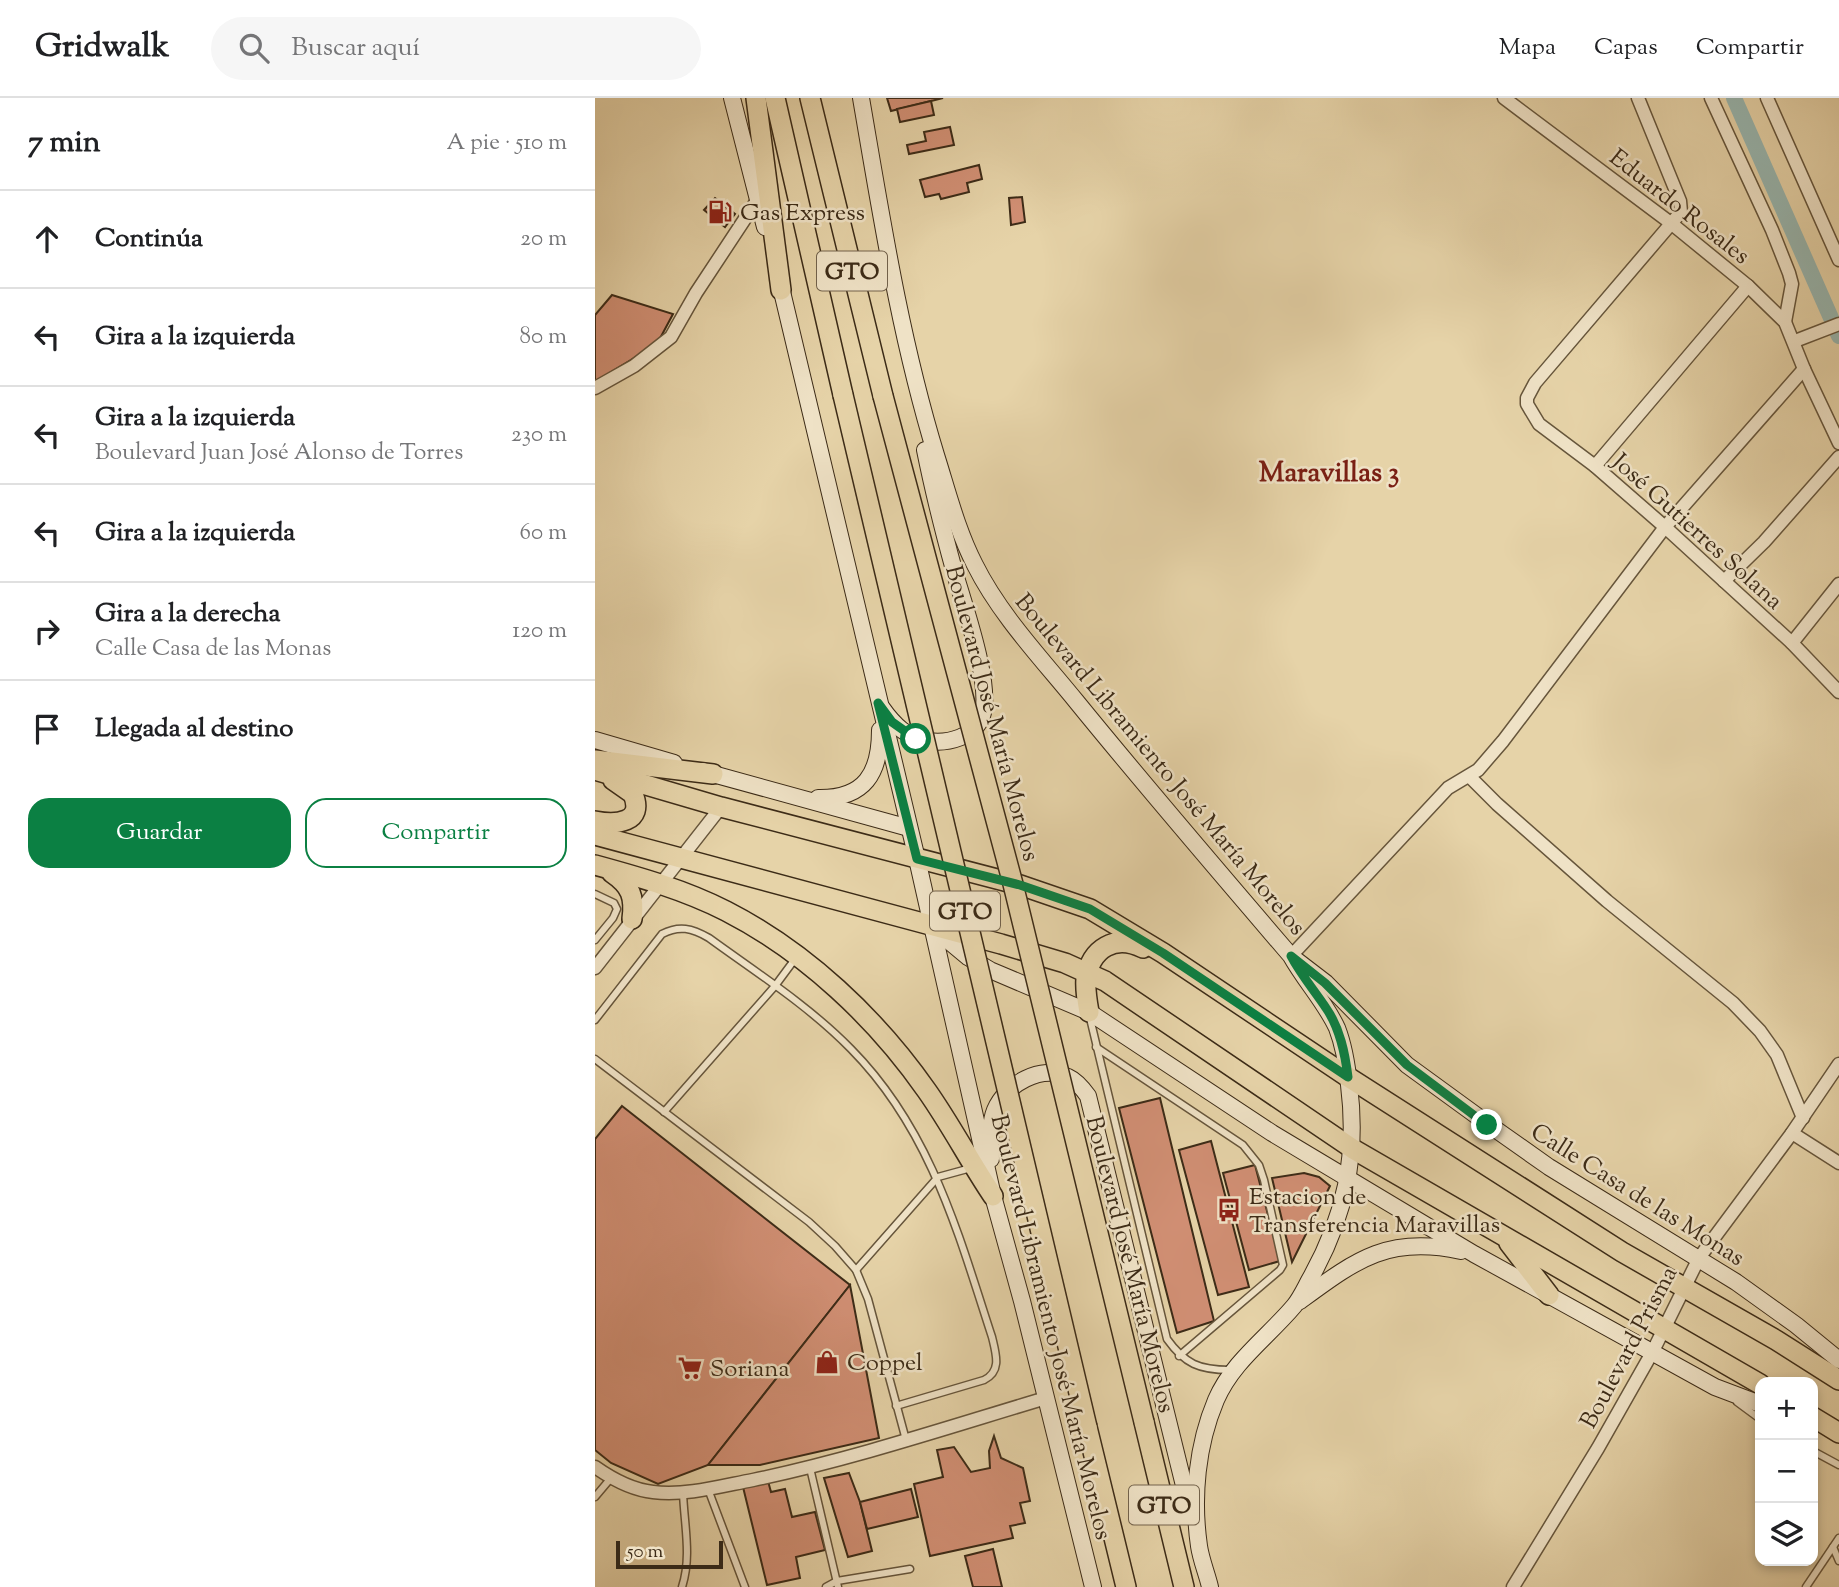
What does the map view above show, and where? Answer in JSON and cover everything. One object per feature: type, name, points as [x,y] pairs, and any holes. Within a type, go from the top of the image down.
[{"type":"main road","points":[[755,98],[781,290]]},
{"type":"main road","name":"GTO","points":[[775,98],[1126,1587]]},
{"type":"main road","name":"Boulevard José María Morelos","points":[[810,98],[883,396],[1013,884],[1184,1587]]},
{"type":"main road","points":[[821,147],[824,98]]},
{"type":"main road","points":[[595,760],[713,774]]},
{"type":"main road","points":[[595,771],[721,807],[1020,885],[1090,909],[1163,953],[1348,1077],[1622,1252],[1776,1339],[1839,1380]]},
{"type":"main road","points":[[595,771],[633,794],[636,805],[630,818],[624,821],[595,821]]},
{"type":"main road","points":[[595,835],[1025,951],[1088,972],[1353,1149],[1755,1381]]},
{"type":"main road","points":[[599,866],[660,884],[725,910],[797,956],[841,991],[901,1055],[928,1092],[993,1196]]},
{"type":"main road","points":[[599,866],[630,889],[633,897],[632,919]]},
{"type":"main road","points":[[1089,1012],[1086,982],[1088,972],[1092,962],[1105,947],[1114,942],[1132,943],[1214,997],[1263,1021]]},
{"type":"main road","points":[[1502,1234],[1549,1295]]},
{"type":"main road","points":[[1818,1420],[1839,1433]]},
{"type":"street","name":"Boulevard Libramiento José María Morelos","points":[[732,98],[815,423],[993,1196],[1093,1587]]},
{"type":"street","name":"Boulevard Libramiento José María Morelos","points":[[861,98],[877,200],[916,389],[958,527],[993,597],[1150,792],[1291,956],[1306,983],[1327,1009],[1345,1055],[1352,1111],[1353,1149],[1339,1214],[1329,1240],[1295,1305],[1232,1370],[1209,1419],[1199,1458],[1199,1547],[1210,1587]]},
{"type":"street","name":"Eduardo Rosales","points":[[1504,98],[1672,224],[1748,286],[1785,322],[1839,443]]},
{"type":"street","points":[[1521,98],[1528,117]]},
{"type":"street","points":[[1638,98],[1680,201],[1681,212],[1672,224]]},
{"type":"street","points":[[1711,98],[1789,273],[1791,284],[1785,322]]},
{"type":"street","points":[[1767,98],[1839,260]]},
{"type":"street","points":[[595,388],[634,366],[671,337],[758,199]]},
{"type":"street","name":"José Gutierres Solana","points":[[1672,224],[1535,383],[1527,398],[1527,404],[1539,424],[1595,466],[1665,527],[1791,643],[1839,692]]},
{"type":"street","points":[[1595,466],[1748,286]]},
{"type":"street","points":[[1795,341],[1839,324]]},
{"type":"street","points":[[1291,956],[1448,788],[1478,770],[1503,741],[1665,527],[1804,369]]},
{"type":"street","points":[[878,703],[902,731],[916,739],[933,741],[966,735],[977,728],[983,714],[983,682],[977,651],[932,485],[920,426],[916,389]]},
{"type":"street","points":[[1724,581],[1765,542],[1839,457]]},
{"type":"street","points":[[1791,643],[1839,584]]},
{"type":"street","points":[[797,797],[842,796],[864,783],[877,764],[878,703]]},
{"type":"street","points":[[595,740],[909,828]]},
{"type":"street","points":[[1469,776],[1607,901],[1733,1003],[1760,1031],[1777,1055],[1803,1118]]},
{"type":"street","points":[[595,968],[721,807]]},
{"type":"street","points":[[932,927],[968,957],[990,970],[1089,1012],[1272,1133],[1474,1254],[1716,1387],[1755,1402]]},
{"type":"street","name":"Calle Casa de las Monas","points":[[1291,956],[1325,983],[1407,1065],[1458,1103],[1549,1167],[1699,1258],[1835,1354]]},
{"type":"street","name":"Boulevard Prisma","points":[[1513,1587],[1598,1448],[1653,1351],[1699,1258],[1803,1118],[1839,1064]]},
{"type":"street","points":[[993,1196],[991,1130],[995,1111],[1004,1094],[1019,1082],[1035,1075],[1067,1076],[1080,1085],[1089,1096],[1094,1112],[1199,1547]]},
{"type":"street","points":[[1792,1133],[1839,1163]]},
{"type":"street","points":[[1295,1305],[1354,1263],[1376,1252],[1419,1245],[1474,1254]]},
{"type":"street","points":[[595,1467],[611,1478],[650,1492],[708,1489],[810,1468],[1046,1398]]},
{"type":"street","points":[[1818,1426],[1839,1433]]},
{"type":"lane","points":[[595,894],[614,903],[617,909],[595,940]]},
{"type":"lane","points":[[595,1020],[662,934],[674,928],[697,931],[825,1025],[876,1076],[914,1132],[937,1177],[992,1337],[997,1363],[991,1376],[983,1380],[896,1406]]},
{"type":"lane","points":[[664,1112],[775,986],[797,956]]},
{"type":"lane","points":[[1089,1012],[1167,1339],[1179,1356],[1193,1365],[1232,1370]]},
{"type":"lane","points":[[1096,1047],[1243,1145],[1259,1165],[1264,1180],[1283,1265],[1179,1356]]},
{"type":"lane","points":[[595,1059],[809,1222],[856,1270],[868,1299],[906,1440]]},
{"type":"lane","points":[[856,1270],[937,1177],[974,1167]]},
{"type":"lane","points":[[1716,1387],[1755,1415]]},
{"type":"lane","points":[[1818,1454],[1839,1465]]},
{"type":"lane","points":[[810,1468],[838,1584]]},
{"type":"lane","points":[[595,1497],[611,1478]]},
{"type":"lane","points":[[708,1489],[745,1587]]},
{"type":"lane","points":[[682,1587],[686,1576],[687,1538],[683,1492]]},
{"type":"lane","points":[[1806,1587],[1839,1538]]},
{"type":"lane","points":[[1833,1547],[1839,1561]]},
{"type":"lane","points":[[826,1587],[911,1569]]},
{"type":"building","points":[[887,98],[943,98],[891,111]]},
{"type":"building","points":[[931,101],[934,115],[900,122],[897,109]]},
{"type":"building","points":[[950,127],[954,145],[909,154],[907,145],[926,141],[924,132]]},
{"type":"building","points":[[979,165],[982,179],[967,183],[969,192],[941,199],[939,194],[925,197],[920,180]]},
{"type":"building","points":[[1022,197],[1025,222],[1011,225],[1009,198]]},
{"type":"building","name":"Gas Express","points":[[715,198],[735,214],[725,227],[704,210]]},
{"type":"building","points":[[612,295],[673,314],[657,344],[595,382],[595,315]]},
{"type":"building","points":[[1160,1098],[1214,1321],[1177,1333],[1119,1108]]},
{"type":"building","name":"Soriana","points":[[622,1106],[850,1285],[708,1465],[658,1484],[611,1463],[595,1450],[595,1139]]},
{"type":"building","points":[[1211,1141],[1249,1287],[1218,1295],[1179,1150]]},
{"type":"building","points":[[1255,1165],[1280,1261],[1249,1270],[1223,1173]]},
{"type":"building","points":[[1304,1173],[1319,1177],[1330,1186],[1292,1262],[1272,1178]]},
{"type":"building","name":"Coppel","points":[[850,1285],[879,1438],[760,1465],[708,1465]]},
{"type":"building","points":[[994,1436],[1001,1458],[1023,1468],[1030,1501],[1020,1503],[1025,1523],[1010,1526],[1013,1538],[930,1556],[914,1484],[943,1477],[937,1450],[954,1447],[971,1472],[990,1468],[989,1451]]},
{"type":"building","points":[[849,1473],[860,1502],[872,1551],[848,1557],[824,1478]]},
{"type":"building","points":[[768,1481],[771,1492],[785,1489],[792,1517],[815,1512],[825,1550],[796,1557],[800,1578],[767,1585],[743,1487]]},
{"type":"building","points":[[911,1489],[918,1517],[867,1529],[860,1502]]},
{"type":"building","points":[[993,1549],[1002,1587],[973,1587],[965,1556]]},
{"type":"waterway","points":[[1734,98],[1839,336]]},
{"type":"place","name":"Gas Express","points":[[720,212]]},
{"type":"place","name":"Estacion de Transferencia Maravillas","points":[[1229,1210]]},
{"type":"place","name":"Coppel","points":[[827,1362]]},
{"type":"place","name":"Soriana","points":[[690,1368]]},
{"type":"district","name":"Maravillas 3","points":[[1329,471]]},
{"type":"route","points":[[916,739],[892,722],[878,703],[917,859],[1020,885],[1090,909],[1163,953],[1348,1077],[1337,1029],[1327,1009],[1306,983],[1291,956],[1325,983],[1407,1065],[1487,1125]]}]
